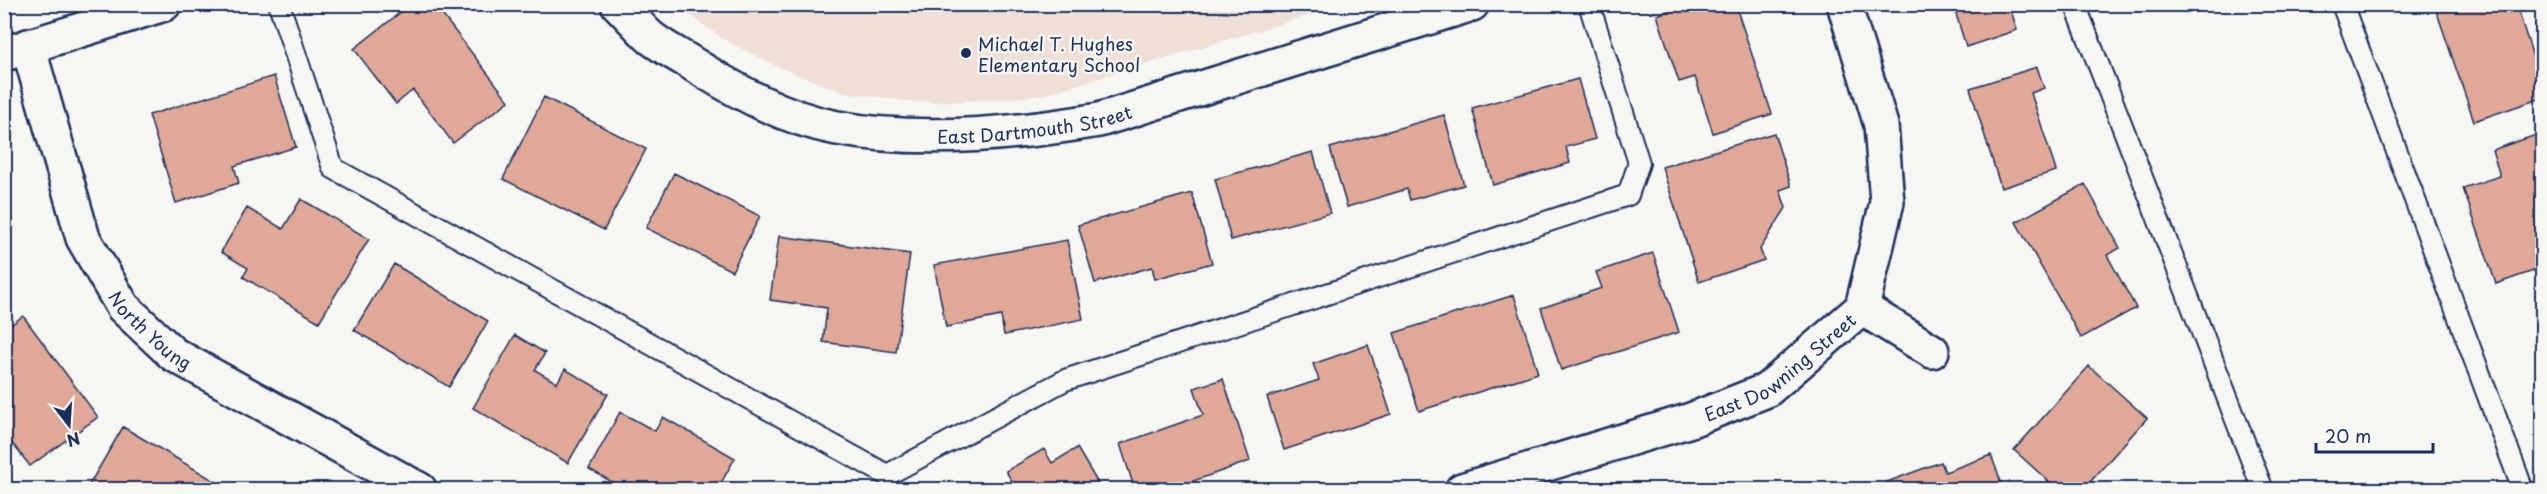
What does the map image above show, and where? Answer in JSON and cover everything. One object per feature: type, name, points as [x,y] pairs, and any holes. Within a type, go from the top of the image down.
[{"type":"street","points":[[16,50],[164,4]]},
{"type":"street","name":"East Dartmouth Street","points":[[618,4],[652,38],[737,92],[786,113],[835,128],[870,132],[966,135],[1046,129],[1099,120],[1472,4]]},
{"type":"street","name":"East Downing Street","points":[[1462,489],[1691,420],[1767,390],[1862,308],[1887,202],[1881,125],[1844,4]]},
{"type":"street","name":"North Young","points":[[16,50],[83,238],[123,307],[173,354],[420,489]]},
{"type":"street","points":[[1862,308],[1932,351]]},
{"type":"lane","points":[[279,4],[333,168],[887,475],[1065,380],[1628,195],[1639,163],[1589,4]]},
{"type":"lane","points":[[2075,4],[2263,489]]},
{"type":"lane","points":[[2342,4],[2523,489]]},
{"type":"shaded area","name":"Michael T. Hughes Elementary School","points":[[676,5],[1343,5],[1042,95],[994,100],[913,102],[843,92],[781,68],[723,39]]},
{"type":"building","points":[[411,4],[434,4],[509,101],[453,143],[413,90],[396,104],[354,49]]},
{"type":"building","points":[[1687,4],[1735,4],[1772,114],[1713,133],[1695,77],[1679,82],[1657,15]]},
{"type":"building","points":[[1953,4],[2009,4],[2017,30],[1966,47]]},
{"type":"building","points":[[2434,4],[2516,4],[2542,84],[2542,98],[2474,121]]},
{"type":"building","points":[[2037,67],[2044,88],[2031,93],[2056,171],[2001,188],[1970,88]]},
{"type":"building","points":[[274,76],[296,147],[234,166],[239,183],[176,203],[149,115]]},
{"type":"building","points":[[1578,79],[1595,139],[1566,147],[1570,163],[1493,185],[1472,108]]},
{"type":"building","points":[[544,97],[646,149],[604,230],[503,179]]},
{"type":"building","points":[[1444,115],[1464,185],[1410,200],[1407,189],[1347,207],[1330,148]]},
{"type":"building","points":[[1774,133],[1791,186],[1780,190],[1786,208],[1760,249],[1764,260],[1699,282],[1662,167]]},
{"type":"building","points":[[2542,133],[2542,268],[2496,284],[2463,188],[2500,176],[2492,150]]},
{"type":"building","points":[[1313,152],[1330,213],[1231,240],[1215,179]]},
{"type":"building","points":[[674,173],[760,216],[732,271],[646,228]]},
{"type":"building","points":[[2085,184],[2120,248],[2107,255],[2136,308],[2081,338],[2016,222]]},
{"type":"building","points":[[1192,193],[1212,263],[1155,279],[1152,267],[1095,283],[1078,225]]},
{"type":"building","points":[[301,199],[369,239],[319,322],[243,277],[248,268],[221,252],[247,208],[283,229]]},
{"type":"building","points":[[779,236],[910,254],[896,352],[823,342],[827,308],[770,300]]},
{"type":"building","points":[[1067,240],[1083,319],[1004,335],[1001,316],[946,327],[934,265]]},
{"type":"building","points":[[1653,253],[1679,332],[1561,370],[1541,308],[1602,288],[1596,272]]},
{"type":"building","points":[[394,264],[488,321],[449,387],[354,330]]},
{"type":"building","points":[[1514,295],[1538,373],[1419,411],[1394,333]]},
{"type":"building","points":[[23,316],[98,417],[30,466],[4,433],[4,330]]},
{"type":"building","points":[[515,335],[545,353],[535,370],[557,383],[565,369],[608,394],[568,463],[473,408]]},
{"type":"building","points":[[1368,345],[1391,414],[1284,450],[1267,397],[1319,380],[1313,364]]},
{"type":"building","points":[[2089,366],[2147,418],[2083,490],[2058,490],[2014,450]]},
{"type":"building","points":[[1223,379],[1250,461],[1168,490],[1135,490],[1120,444],[1203,415],[1194,388]]},
{"type":"building","points":[[620,412],[655,431],[663,417],[735,458],[717,490],[626,490],[589,469]]},
{"type":"building","points":[[123,427],[220,484],[217,490],[86,490]]},
{"type":"building","points":[[1077,448],[1102,490],[1017,490],[1006,471],[1044,449],[1052,463]]},
{"type":"building","points":[[1991,455],[2004,490],[1890,490],[1887,482],[1941,462],[1945,472]]},
{"type":"building","points":[[818,482],[831,490],[813,490]]},
{"type":"place","name":"Michael T. Hughes Elementary School","points":[[966,53]]}]
